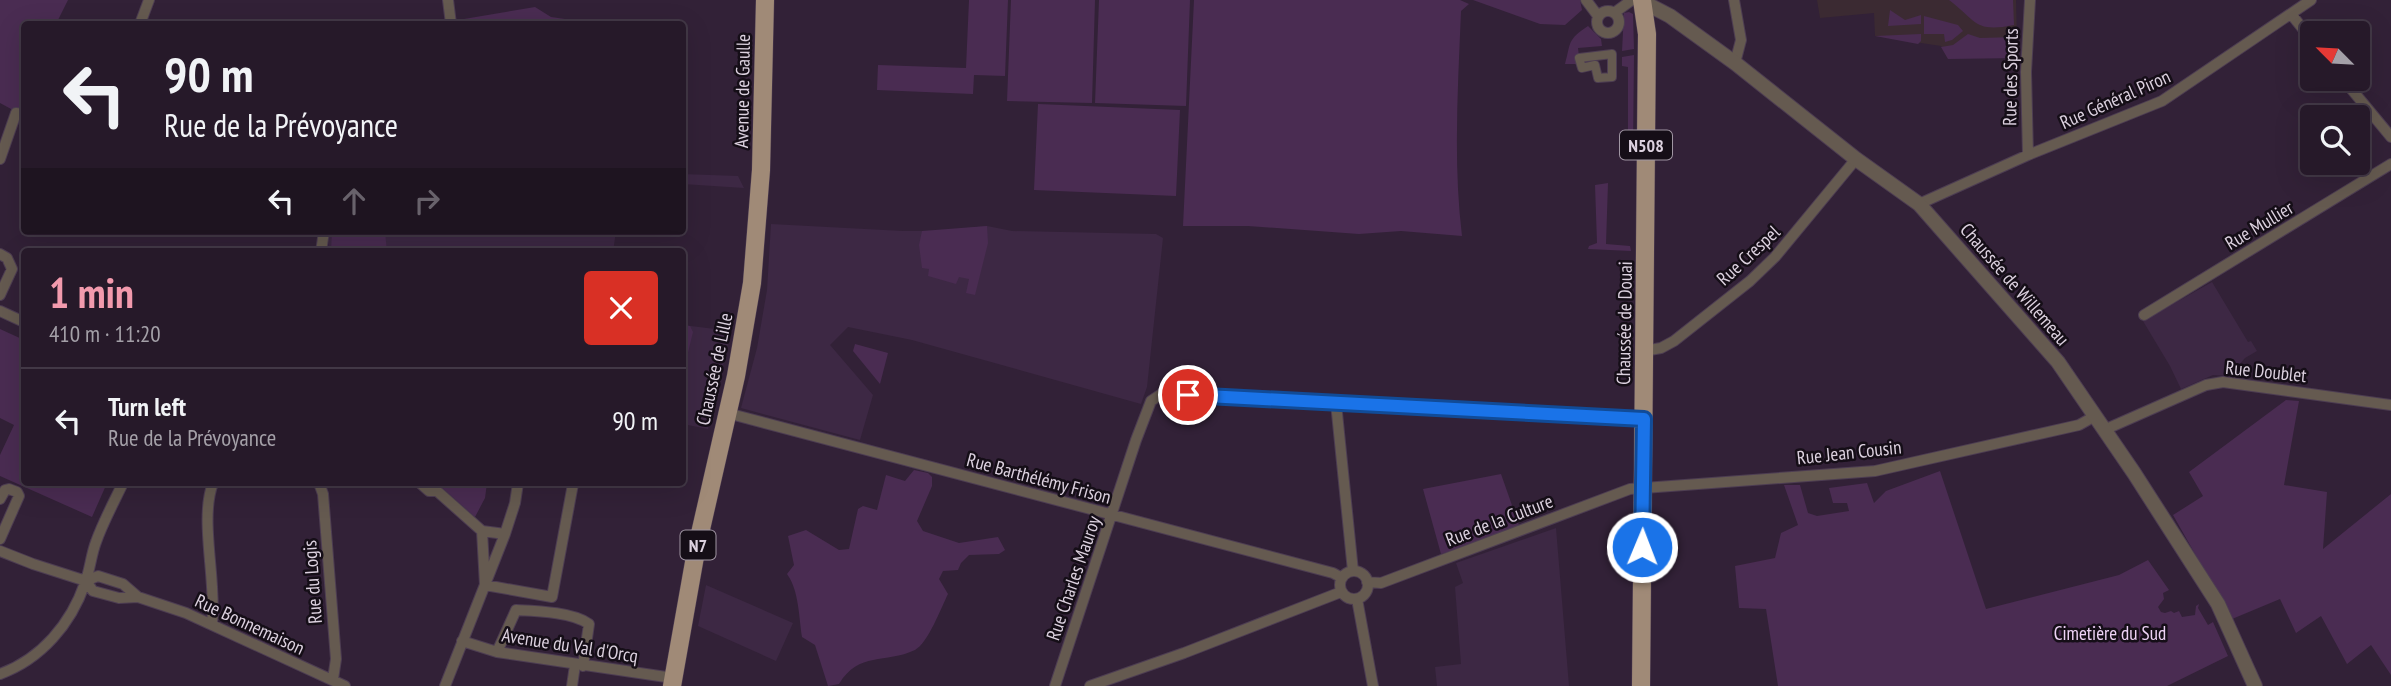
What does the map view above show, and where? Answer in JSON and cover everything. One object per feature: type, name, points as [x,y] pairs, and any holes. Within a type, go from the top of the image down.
[{"type":"main road","name":"Avenue de Gaulle","points":[[760,183],[765,0]]},
{"type":"main road","name":"Chaussée de Douai","points":[[1639,1],[1647,34],[1641,686]]},
{"type":"main road","name":"Chaussée de Lille","points":[[673,682],[701,528],[748,309],[760,183]]},
{"type":"street","points":[[141,21],[149,0]]},
{"type":"street","points":[[448,0],[451,21]]},
{"type":"street","points":[[1586,0],[1598,16],[1598,26],[1603,32],[1610,33],[1618,26],[1614,13]]},
{"type":"street","points":[[1734,0],[1741,40],[1735,63]]},
{"type":"street","name":"Rue des Sports","points":[[2028,155],[2026,72],[2030,0]]},
{"type":"street","name":"Rue Général Piron","points":[[1919,204],[2028,155],[2162,102],[2311,0]]},
{"type":"street","points":[[1598,16],[1604,12],[1614,13],[1639,1]]},
{"type":"street","name":"Chaussée de Willemeau","points":[[1639,1],[1670,16],[1735,63],[1856,159],[1919,204],[2058,362],[2218,604],[2255,686]]},
{"type":"street","points":[[2291,14],[2300,25]]},
{"type":"street","points":[[1612,54],[1612,77],[1598,78],[1595,65],[1582,68],[1579,58],[1612,54]]},
{"type":"street","points":[[2353,91],[2391,137]]},
{"type":"street","points":[[0,159],[20,113]]},
{"type":"street","name":"Rue Crespel","points":[[1644,351],[1661,348],[1674,341],[1750,281],[1794,236],[1856,159]]},
{"type":"street","name":"Rue Mullier","points":[[2144,315],[2391,164]]},
{"type":"street","points":[[0,254],[8,258],[12,269],[0,295]]},
{"type":"street","points":[[0,311],[21,321]]},
{"type":"street","name":"Rue Doublet","points":[[2104,430],[2206,385],[2222,382],[2391,405]]},
{"type":"street","name":"Rue Charles Mauroy","points":[[1055,686],[1151,401],[1163,394],[1336,403]]},
{"type":"street","points":[[1353,571],[1336,403],[1644,419]]},
{"type":"street","name":"Rue Barthélémy Frison","points":[[727,414],[779,425],[1333,573],[1342,578]]},
{"type":"street","name":"Rue Jean Cousin","points":[[1643,488],[1875,471],[2077,425],[2095,416]]},
{"type":"street","points":[[0,674],[39,654],[55,637],[80,598],[96,542],[122,486]]},
{"type":"street","points":[[212,486],[208,503],[214,606],[212,623]]},
{"type":"street","name":"Rue du Logis","points":[[320,486],[323,494],[335,646],[333,679]]},
{"type":"street","points":[[445,686],[505,534],[518,486]]},
{"type":"street","points":[[485,585],[552,597],[573,486]]},
{"type":"street","points":[[436,487],[482,531],[505,534]]},
{"type":"street","name":"Rue de la Culture","points":[[1367,582],[1381,583],[1630,489],[1643,488]]},
{"type":"street","points":[[0,499],[5,490],[9,489],[17,492],[19,496],[0,539]]},
{"type":"street","points":[[482,531],[485,585]]},
{"type":"street","name":"Rue Bonnemaison","points":[[0,551],[86,581],[93,591],[119,598],[138,597],[212,623],[345,686]]},
{"type":"street","points":[[1341,592],[1342,578],[1353,571]]},
{"type":"street","points":[[1353,571],[1362,574],[1367,582],[1366,592],[1357,599]]},
{"type":"street","points":[[1341,592],[1357,599]]},
{"type":"street","points":[[1090,686],[1341,592]]},
{"type":"street","points":[[1357,599],[1373,686]]},
{"type":"street","points":[[496,652],[516,610],[541,611],[582,619],[589,624],[572,686]]},
{"type":"street","name":"Avenue du Val d'Orcq","points":[[462,641],[496,652],[673,682]]},
{"type":"shaded area","points":[[1817,0],[2016,0],[2017,38],[1948,59],[1941,46],[1875,36],[1874,13],[1820,18]]},
{"type":"shaded area","points":[[686,174],[738,176],[744,188],[686,184]]},
{"type":"shaded area","points":[[771,224],[903,231],[987,226],[1012,231],[1156,234],[1163,238],[1147,387],[1141,404],[912,340],[848,327],[830,345],[873,395],[860,440],[741,408],[757,348],[767,290]]},
{"type":"shaded area","points":[[329,235],[615,235],[614,248],[328,248]]},
{"type":"shaded area","points":[[2212,282],[2248,342],[2251,341],[2257,351],[2245,358],[2229,376],[2213,375],[2181,389],[2143,321]]},
{"type":"shaded area","points":[[686,325],[731,331],[708,429],[686,425]]},
{"type":"shaded area","points":[[1556,528],[1569,686],[1437,686],[1435,667],[1461,664],[1455,587],[1463,583],[1456,563]]},
{"type":"shaded area","points":[[706,585],[793,623],[776,661],[698,626]]},
{"type":"green space","points":[[0,0],[68,0],[58,21],[21,21],[21,109],[13,110],[0,103]]},
{"type":"green space","points":[[969,0],[1008,0],[1005,76],[974,75],[973,94],[877,90],[878,65],[966,68]]},
{"type":"green space","points":[[1011,0],[1095,0],[1092,103],[1007,101]]},
{"type":"green space","points":[[1099,0],[1190,0],[1186,106],[1095,103]]},
{"type":"green space","points":[[1194,0],[1460,0],[1469,4],[1461,11],[1458,96],[1457,152],[1462,236],[1401,231],[1359,234],[1248,226],[1183,226]]},
{"type":"green space","points":[[1473,0],[1580,0],[1582,10],[1565,25],[1540,24]]},
{"type":"green space","points":[[1949,0],[2013,0],[2014,25],[1983,26]]},
{"type":"green space","points":[[535,7],[551,17],[572,20],[464,21]]},
{"type":"green space","points":[[1890,10],[1905,20],[1921,15],[1921,24],[1888,26]]},
{"type":"green space","points":[[1624,13],[1633,14],[1634,49],[1622,51]]},
{"type":"green space","points":[[1924,16],[1958,25],[1963,31],[1945,42],[1944,34],[1924,34]]},
{"type":"green space","points":[[1588,26],[1601,39],[1602,46],[1578,48],[1580,64],[1565,64],[1571,42]]},
{"type":"green space","points":[[1921,34],[1918,44],[1875,36]]},
{"type":"green space","points":[[1968,34],[1980,38],[2017,37],[2019,58],[1948,59],[1941,47],[1953,45]]},
{"type":"green space","points":[[1634,55],[1633,147],[1628,147],[1628,67],[1622,66],[1622,57]]},
{"type":"green space","points":[[1038,104],[1180,110],[1176,196],[1034,190]]},
{"type":"green space","points":[[1608,183],[1606,244],[1630,246],[1631,251],[1588,249],[1597,243],[1595,185]]},
{"type":"green space","points":[[987,226],[988,243],[975,295],[966,293],[969,279],[959,277],[956,284],[928,276],[929,269],[922,268],[919,245],[922,231]]},
{"type":"green space","points":[[332,235],[385,235],[387,248],[331,248]]},
{"type":"green space","points":[[686,325],[690,326],[693,332],[686,361]]},
{"type":"green space","points":[[0,329],[21,339],[21,485],[0,476],[0,455],[14,425],[0,418]]},
{"type":"green space","points":[[855,344],[888,353],[880,384],[853,351]]},
{"type":"green space","points":[[2286,400],[2299,401],[2284,485],[2327,492],[2323,549],[2391,494],[2391,675],[2371,645],[2347,664],[2321,616],[2296,633],[2280,599],[2232,619],[2173,515],[2203,496],[2189,472]]},
{"type":"green space","points":[[914,470],[928,473],[932,477],[932,486],[917,521],[923,531],[959,543],[998,537],[1005,550],[999,554],[969,555],[958,570],[943,571],[939,579],[948,594],[929,633],[915,650],[864,662],[847,674],[839,684],[828,686],[815,645],[802,637],[796,596],[787,574],[794,565],[788,536],[806,530],[839,550],[849,549],[858,509],[863,506],[877,510],[886,475],[905,481]]},
{"type":"green space","name":"Cimetière du Sud","points":[[1940,471],[1986,609],[2119,575],[2148,560],[2169,590],[2163,593],[2164,599],[2158,607],[2161,612],[2179,611],[2182,617],[2195,615],[2196,606],[2199,604],[2198,608],[2208,625],[2213,622],[2228,656],[2167,686],[1778,686],[1766,609],[1739,608],[1735,566],[1775,558],[1781,533],[1798,525],[1784,485],[1800,485],[1808,513],[1817,516],[1849,511],[1847,503],[1833,503],[1829,488],[1867,483],[1874,503],[1886,491]]},
{"type":"green space","points":[[1501,474],[1520,528],[1441,554],[1423,489]]},
{"type":"green space","points":[[22,486],[106,486],[92,517]]},
{"type":"green space","points":[[440,486],[487,486],[485,498],[475,517]]},
{"type":"route","points":[[1188,395],[1644,419],[1642,547]]}]
